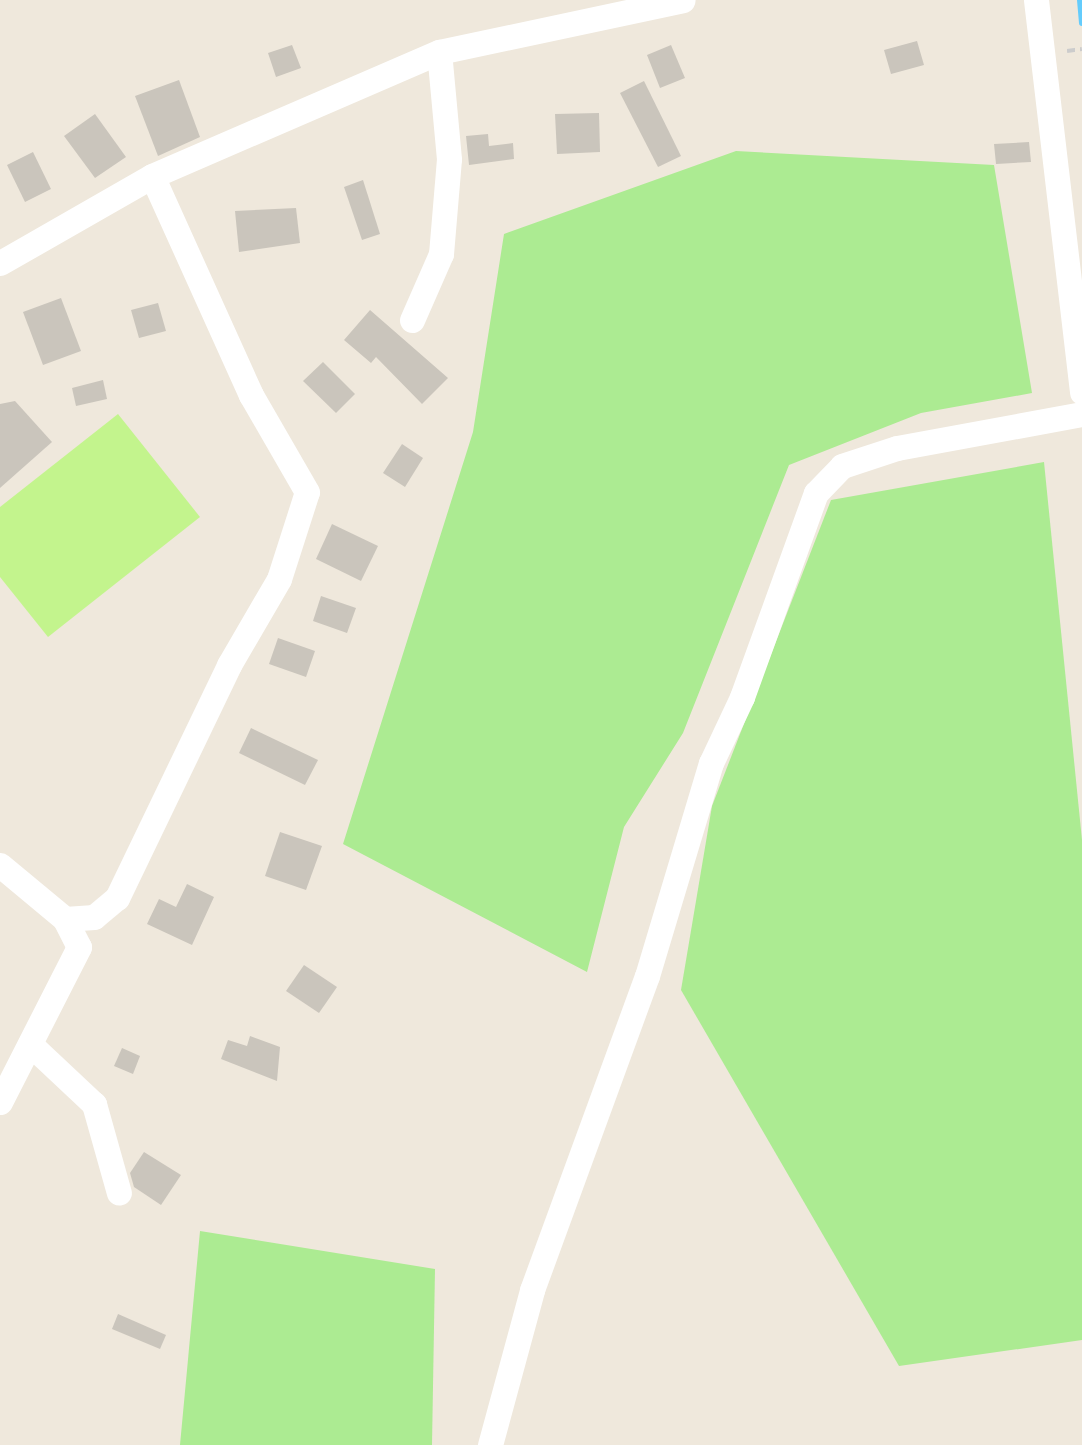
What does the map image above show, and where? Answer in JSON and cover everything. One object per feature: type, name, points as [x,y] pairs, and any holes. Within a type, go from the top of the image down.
[{"type":"street","points":[[0,263],[152,176],[439,52],[683,0]]},
{"type":"street","points":[[1036,0],[1082,392]]},
{"type":"street","points":[[412,320],[441,254],[449,159],[439,52]]},
{"type":"street","points":[[65,919],[94,918],[117,898],[229,666],[278,579],[307,492],[251,396],[152,176]]},
{"type":"street","points":[[490,1445],[532,1290],[647,976],[711,763],[742,697],[816,493],[842,466],[896,448],[1082,414]]},
{"type":"street","points":[[0,866],[65,919],[79,948],[0,1102]]},
{"type":"street","points":[[30,1044],[94,1104],[119,1193]]},
{"type":"green space","points":[[736,151],[994,165],[1032,393],[921,413],[789,465],[683,733],[624,827],[587,972],[343,844],[473,432],[504,234]]},
{"type":"green space","points":[[118,414],[200,517],[48,637],[0,577],[0,507]]},
{"type":"green space","points":[[1044,462],[1082,840],[1082,1340],[899,1366],[681,990],[712,806],[831,500]]},
{"type":"green space","points":[[200,1231],[435,1269],[432,1445],[180,1445]]},
{"type":"building","points":[[917,41],[924,65],[891,74],[884,50]]},
{"type":"building","points":[[292,45],[301,68],[276,77],[268,53]]},
{"type":"building","points":[[671,45],[685,78],[660,88],[647,55]]},
{"type":"building","points":[[179,80],[200,137],[158,156],[135,96]]},
{"type":"building","points":[[644,81],[681,156],[658,167],[620,93]]},
{"type":"building","points":[[599,113],[600,152],[557,154],[555,114]]},
{"type":"building","points":[[95,114],[126,157],[95,178],[64,136]]},
{"type":"building","points":[[488,134],[489,146],[513,143],[514,159],[469,165],[466,136]]},
{"type":"building","points":[[1029,142],[1031,162],[996,164],[994,144]]},
{"type":"building","points":[[33,152],[51,189],[25,202],[7,165]]},
{"type":"building","points":[[363,180],[380,234],[362,240],[344,187]]},
{"type":"building","points":[[296,208],[300,243],[239,252],[235,211]]},
{"type":"building","points":[[61,298],[81,351],[43,365],[23,312]]},
{"type":"building","points":[[158,303],[166,331],[139,338],[131,310]]},
{"type":"building","points":[[370,310],[448,378],[422,404],[376,357],[371,363],[344,340]]},
{"type":"building","points":[[323,362],[355,394],[336,413],[303,381]]},
{"type":"building","points":[[103,380],[107,399],[76,406],[72,388]]},
{"type":"building","points":[[15,401],[52,442],[0,488],[0,404]]},
{"type":"building","points":[[402,444],[423,458],[405,487],[383,473]]},
{"type":"building","points":[[332,524],[378,546],[361,581],[316,559]]},
{"type":"building","points":[[321,596],[356,608],[347,633],[313,621]]},
{"type":"building","points":[[278,638],[315,651],[306,677],[269,664]]},
{"type":"building","points":[[251,728],[318,760],[305,785],[239,753]]},
{"type":"building","points":[[280,832],[322,846],[306,890],[265,876]]},
{"type":"building","points":[[187,884],[214,897],[192,945],[147,924],[159,899],[176,907]]},
{"type":"building","points":[[304,965],[337,987],[319,1013],[286,991]]},
{"type":"building","points":[[250,1036],[280,1047],[277,1081],[221,1059],[228,1040],[247,1046]]},
{"type":"building","points":[[122,1048],[140,1056],[133,1074],[114,1066]]},
{"type":"building","points":[[144,1152],[181,1175],[161,1205],[134,1187],[130,1173]]},
{"type":"building","points":[[118,1314],[166,1335],[160,1349],[112,1329]]},
{"type":"waterway","points":[[1080,0],[1082,23]]}]
